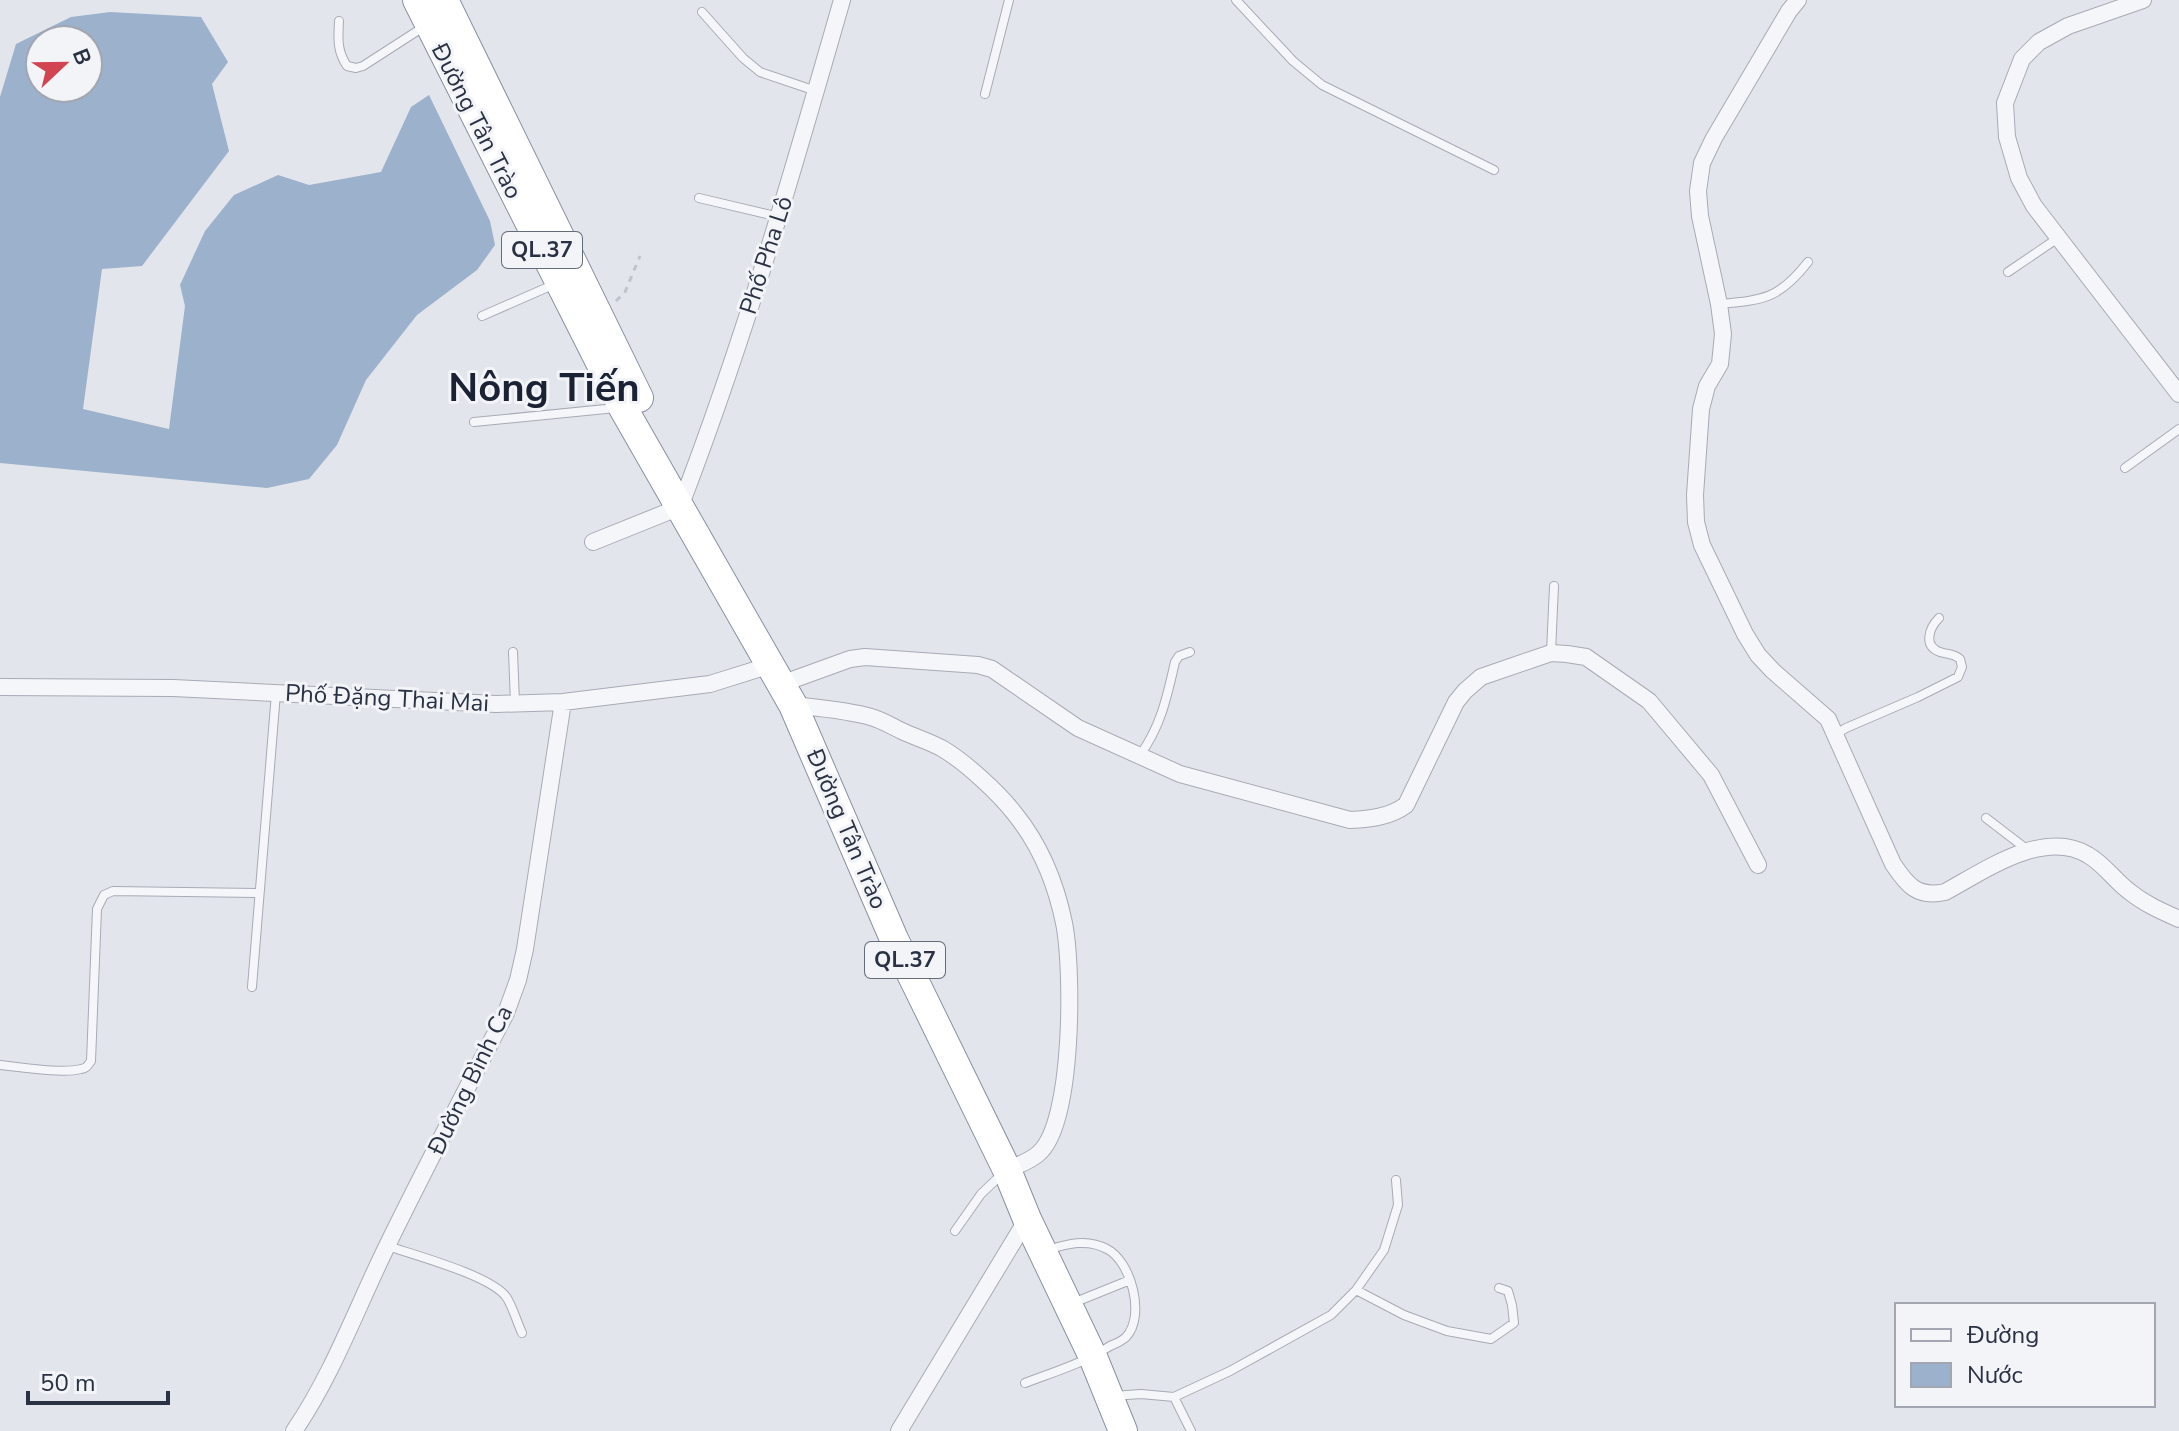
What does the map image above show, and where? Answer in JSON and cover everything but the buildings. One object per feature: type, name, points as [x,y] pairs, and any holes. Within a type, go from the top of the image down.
[{"type":"highway","name":"Đường Tân Trào","points":[[436,11],[559,282],[623,408],[782,685],[894,939],[1007,1170],[1093,1357],[1123,1431]]},
{"type":"highway","name":"Đường Tân Trào","points":[[436,11],[651,421],[677,502]]},
{"type":"street","name":"Phố Pha Lô","points":[[677,502],[712,423],[779,217],[842,0]]},
{"type":"street","points":[[1798,0],[1721,125],[1702,163],[1698,191],[1700,216],[1723,334],[1720,364],[1707,386],[1701,409],[1695,495],[1696,522],[1702,545],[1758,655],[1828,719],[1893,864],[1903,879],[1920,893],[1933,895],[1945,892],[2040,846],[2069,847],[2089,855],[2151,907],[2179,919]]},
{"type":"street","points":[[2143,0],[2068,26],[2039,42],[2022,59],[2005,103],[2007,137],[2019,178],[2034,206],[2179,394]]},
{"type":"street","points":[[593,542],[677,502]]},
{"type":"street","points":[[1551,653],[1586,657],[1649,701],[1711,775],[1758,865]]},
{"type":"street","name":"Phố Đặng Thai Mai","points":[[0,687],[173,688],[496,704],[563,702],[710,684],[782,685],[850,659],[865,657],[978,665],[992,669],[1078,728],[1180,774],[1350,820],[1365,820],[1395,813],[1406,805],[1456,702],[1465,691],[1481,677],[1551,653]]},
{"type":"street","points":[[782,685],[847,711],[874,718],[943,749],[965,765],[1013,811],[1047,869],[1064,923],[1069,955],[1067,1057],[1062,1104],[1055,1126],[1041,1152],[1007,1170]]},
{"type":"street","name":"Đường Bình Ca","points":[[294,1431],[307,1412],[387,1246],[506,1013],[525,949],[563,702]]},
{"type":"street","points":[[899,1431],[1027,1219]]},
{"type":"lane","points":[[985,94],[1009,0]]},
{"type":"lane","points":[[1236,0],[1293,61],[1322,85],[1494,170]]},
{"type":"lane","points":[[339,21],[341,56],[347,66],[356,68],[363,66],[436,11]]},
{"type":"lane","points":[[702,12],[743,58],[760,72],[816,91]]},
{"type":"lane","points":[[699,198],[779,217]]},
{"type":"lane","points":[[2008,272],[2058,238]]},
{"type":"lane","points":[[1719,304],[1759,301],[1777,293],[1808,262]]},
{"type":"lane","points":[[482,316],[559,282]]},
{"type":"lane","points":[[474,422],[623,408]]},
{"type":"lane","points":[[2125,468],[2179,429]]},
{"type":"lane","points":[[1551,653],[1554,586]]},
{"type":"lane","points":[[1836,734],[1958,677],[1962,667],[1960,659],[1954,653],[1939,652],[1931,646],[1928,638],[1931,625],[1939,618]]},
{"type":"lane","points":[[513,652],[515,703]]},
{"type":"lane","points":[[1139,756],[1152,739],[1163,711],[1175,662],[1179,656],[1190,652]]},
{"type":"lane","points":[[252,987],[276,693]]},
{"type":"lane","points":[[1986,818],[2029,851]]},
{"type":"lane","points":[[0,1065],[80,1070],[91,1061],[97,909],[104,895],[113,891],[259,893]]},
{"type":"lane","points":[[955,1231],[981,1194],[1007,1170]]},
{"type":"lane","points":[[1109,1396],[1141,1394],[1174,1397],[1230,1371],[1331,1315],[1356,1290],[1384,1250],[1398,1205],[1396,1180]]},
{"type":"lane","points":[[1025,1383],[1093,1357],[1126,1336],[1136,1318],[1130,1280],[1109,1250],[1073,1242],[1043,1252]]},
{"type":"lane","points":[[387,1246],[452,1266],[498,1288],[507,1298],[522,1333]]},
{"type":"lane","points":[[1068,1305],[1130,1280]]},
{"type":"lane","points":[[1356,1290],[1404,1315],[1447,1331],[1491,1339],[1514,1323],[1508,1291],[1499,1288]]},
{"type":"lane","points":[[1174,1397],[1191,1431]]},
{"type":"path","points":[[597,313],[625,292],[640,256]]},
{"type":"water","points":[[110,12],[201,17],[228,62],[212,84],[229,151],[142,266],[102,269],[83,409],[169,429],[185,306],[180,285],[205,231],[234,195],[278,175],[309,185],[381,172],[411,107],[429,95],[490,221],[495,245],[477,270],[417,315],[366,380],[337,445],[309,479],[267,488],[0,463],[0,97],[16,44],[24,40],[24,104],[104,104],[104,24],[57,24],[71,17]]},
{"type":"district","name":"Nông Tiến","points":[[544,388]]}]
